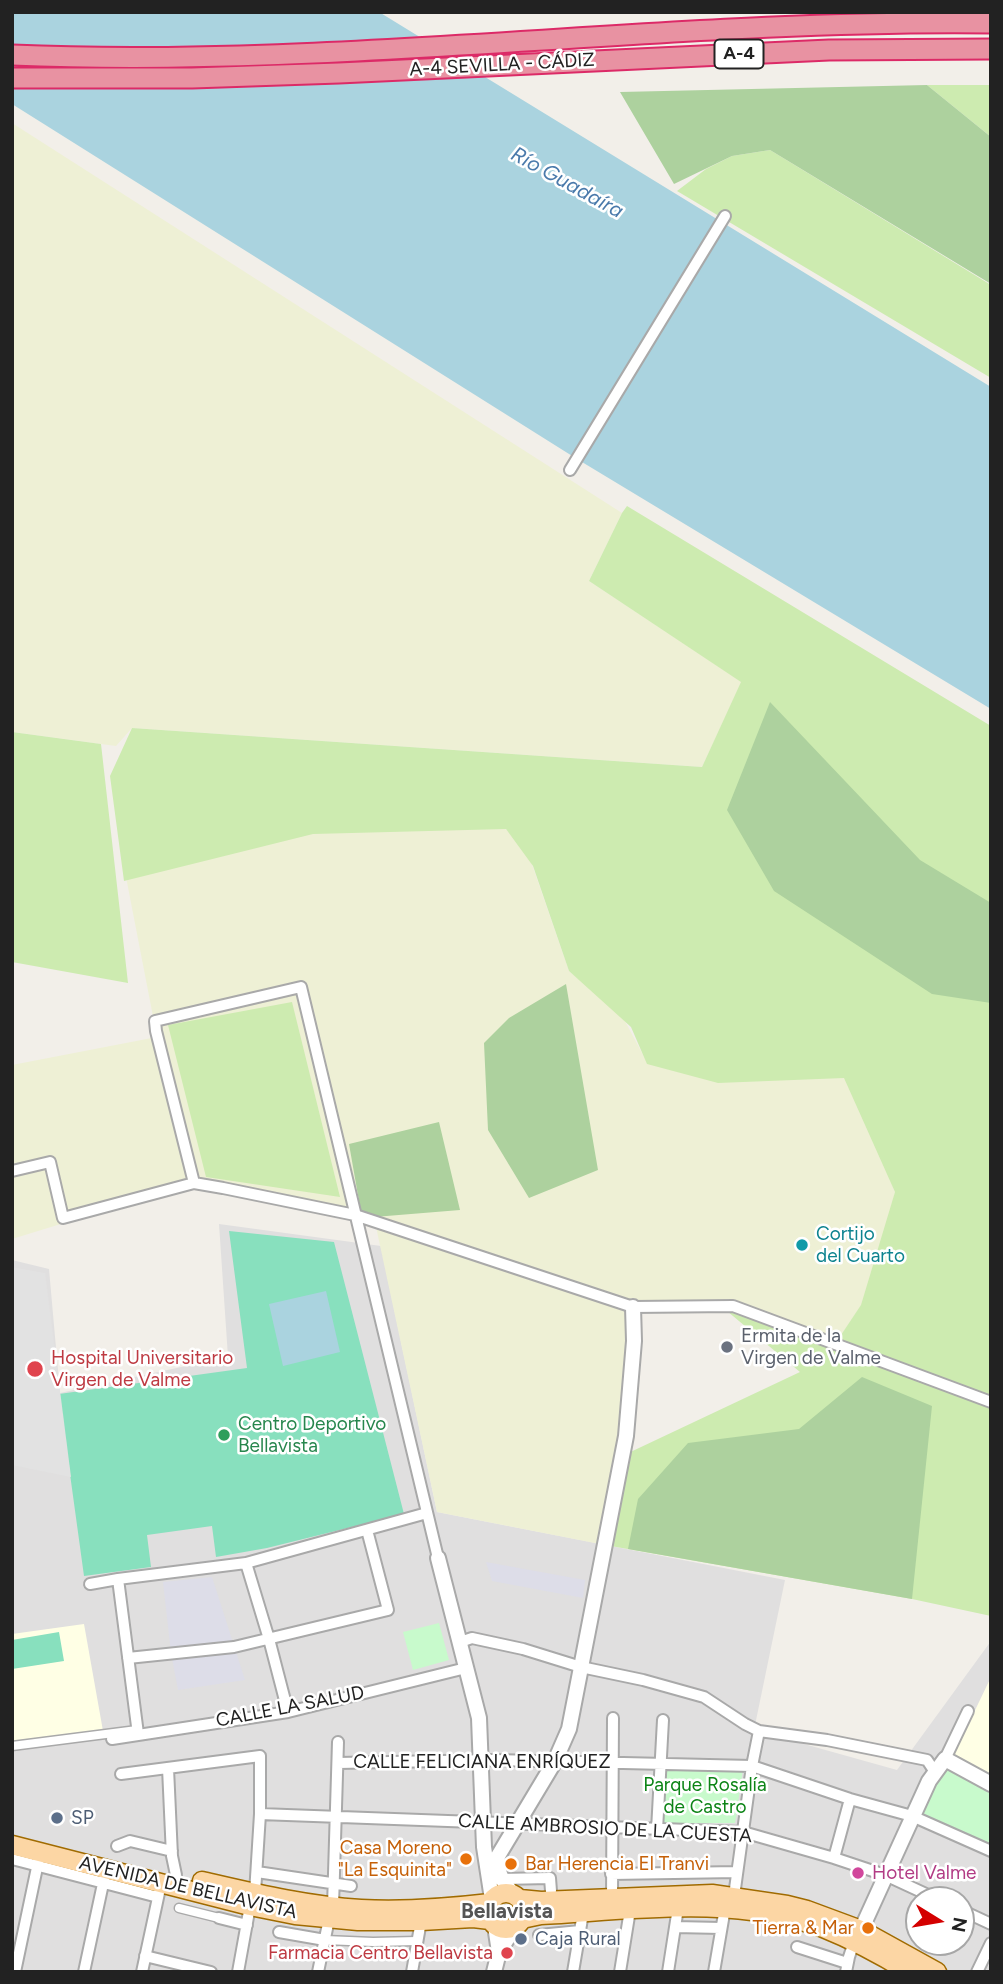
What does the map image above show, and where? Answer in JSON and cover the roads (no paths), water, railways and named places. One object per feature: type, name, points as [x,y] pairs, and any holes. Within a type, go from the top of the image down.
[{"type":"highway","name":"A-4 SEVILLA - CÁDIZ","points":[[12,55],[176,57],[847,24],[991,23]]},
{"type":"highway","name":"A-4 SEVILLA - CÁDIZ","points":[[12,78],[206,78],[829,50],[991,49]]},
{"type":"main road","name":"AVENIDA DE BELLAVISTA","points":[[12,1833],[165,1885]]},
{"type":"main road","name":"AVENIDA DE BELLAVISTA","points":[[12,1845],[39,1859],[105,1876],[331,1912],[358,1921],[473,1918],[492,1912]]},
{"type":"main road","points":[[729,1902],[678,1908],[541,1915],[505,1929],[492,1912],[500,1894],[541,1901],[703,1894],[729,1902],[807,1910],[937,1972]]},
{"type":"main road","points":[[516,1897],[524,1908],[518,1923]]},
{"type":"main road","name":"AVENIDA DE BELLAVISTA","points":[[331,1912],[465,1906],[492,1912]]},
{"type":"main road","points":[[857,1936],[873,1950],[909,1972]]},
{"type":"street","points":[[569,470],[723,219]]},
{"type":"street","points":[[194,1183],[155,1021],[301,987],[479,1718],[492,1912],[499,1952],[495,1972]]},
{"type":"street","points":[[12,1171],[50,1162],[63,1218],[194,1183],[355,1215],[633,1307],[733,1306],[991,1402]]},
{"type":"street","points":[[516,1897],[501,1879],[498,1856],[555,1761],[569,1729],[626,1436],[634,1341],[633,1307]]},
{"type":"street","points":[[90,1584],[246,1563],[427,1513]]},
{"type":"street","points":[[128,1658],[234,1647],[388,1610],[367,1530]]},
{"type":"street","points":[[246,1563],[270,1639],[288,1712]]},
{"type":"street","points":[[118,1579],[138,1732]]},
{"type":"street","points":[[460,1642],[472,1638],[523,1649],[581,1667],[704,1697],[759,1731],[827,1740],[927,1760],[932,1776]]},
{"type":"street","name":"CALLE LA SALUD","points":[[12,1746],[288,1712],[466,1668]]},
{"type":"street","points":[[797,1947],[847,1968],[857,1936],[912,1816],[932,1776],[945,1759],[968,1711]]},
{"type":"street","points":[[612,1898],[613,1718]]},
{"type":"street","points":[[657,1830],[663,1720]]},
{"type":"street","points":[[714,1972],[737,1872],[759,1731]]},
{"type":"street","name":"CALLE LA SALUD","points":[[113,1739],[138,1732]]},
{"type":"street","points":[[318,1972],[331,1912],[338,1742]]},
{"type":"street","points":[[121,1774],[260,1756],[257,1872],[238,1972]]},
{"type":"street","points":[[945,1759],[991,1784]]},
{"type":"street","name":"CALLE FELICIANA ENRÍQUEZ","points":[[338,1763],[480,1760],[752,1766],[850,1799],[912,1816],[991,1851]]},
{"type":"street","points":[[142,1972],[172,1851],[168,1768]]},
{"type":"street","points":[[834,1858],[850,1799]]},
{"type":"street","name":"CALLE AMBROSIO DE LA CUESTA","points":[[260,1814],[743,1832],[834,1858],[909,1886]]},
{"type":"street","points":[[117,1846],[130,1841],[172,1851]]},
{"type":"street","name":"AVENIDA DE BELLAVISTA","points":[[12,1859],[39,1859]]},
{"type":"street","points":[[15,1972],[39,1859]]},
{"type":"street","name":"AVENIDA DE BELLAVISTA","points":[[257,1872],[351,1886]]},
{"type":"street","points":[[611,1874],[737,1872]]},
{"type":"street","points":[[84,1972],[105,1876]]},
{"type":"street","points":[[501,1879],[550,1878],[551,1891]]},
{"type":"street","name":"AVENIDA DE BELLAVISTA","points":[[179,1908],[247,1925]]},
{"type":"street","points":[[668,1972],[678,1908]]},
{"type":"street","points":[[620,1972],[630,1910]]},
{"type":"street","points":[[573,1972],[583,1913]]},
{"type":"street","points":[[975,1917],[991,1924]]},
{"type":"street","points":[[412,1972],[421,1921]]},
{"type":"street","points":[[499,1952],[518,1923]]},
{"type":"street","points":[[675,1927],[722,1928]]},
{"type":"street","points":[[539,1935],[580,1931]]},
{"type":"street","name":"AVENIDA DE BELLAVISTA","points":[[279,1932],[325,1940],[417,1941]]},
{"type":"street","points":[[977,1972],[991,1943]]},
{"type":"street","points":[[145,1956],[211,1972]]},
{"type":"water","name":"Río Guadaíra","points":[[12,12],[379,12],[991,387],[991,709],[577,459],[12,104]]},
{"type":"water","points":[[326,1291],[340,1352],[283,1366],[269,1304]]},
{"type":"place","name":"Cortijo del Cuarto","points":[[802,1245]]},
{"type":"place","name":"Ermita de la Virgen de Valme","points":[[727,1347]]},
{"type":"place","name":"Hospital Universitario Virgen de Valme","points":[[35,1369]]},
{"type":"place","name":"Centro Deportivo Bellavista","points":[[224,1435]]},
{"type":"place","name":"SP","points":[[57,1818]]},
{"type":"place","name":"Casa Moreno \"La Esquinita\"","points":[[466,1859]]},
{"type":"place","name":"Bar Herencia El Tranvi","points":[[511,1864]]},
{"type":"place","name":"Hotel Valme","points":[[858,1873]]},
{"type":"place","name":"Tierra & Mar","points":[[868,1928]]},
{"type":"place","name":"Caja Rural","points":[[521,1939]]},
{"type":"place","name":"Farmacia Centro Bellavista","points":[[507,1953]]},
{"type":"district","name":"Bellavista","points":[[507,1912]]},
{"type":"park label","name":"Parque Rosalía de Castro","points":[[705,1796]]}]
